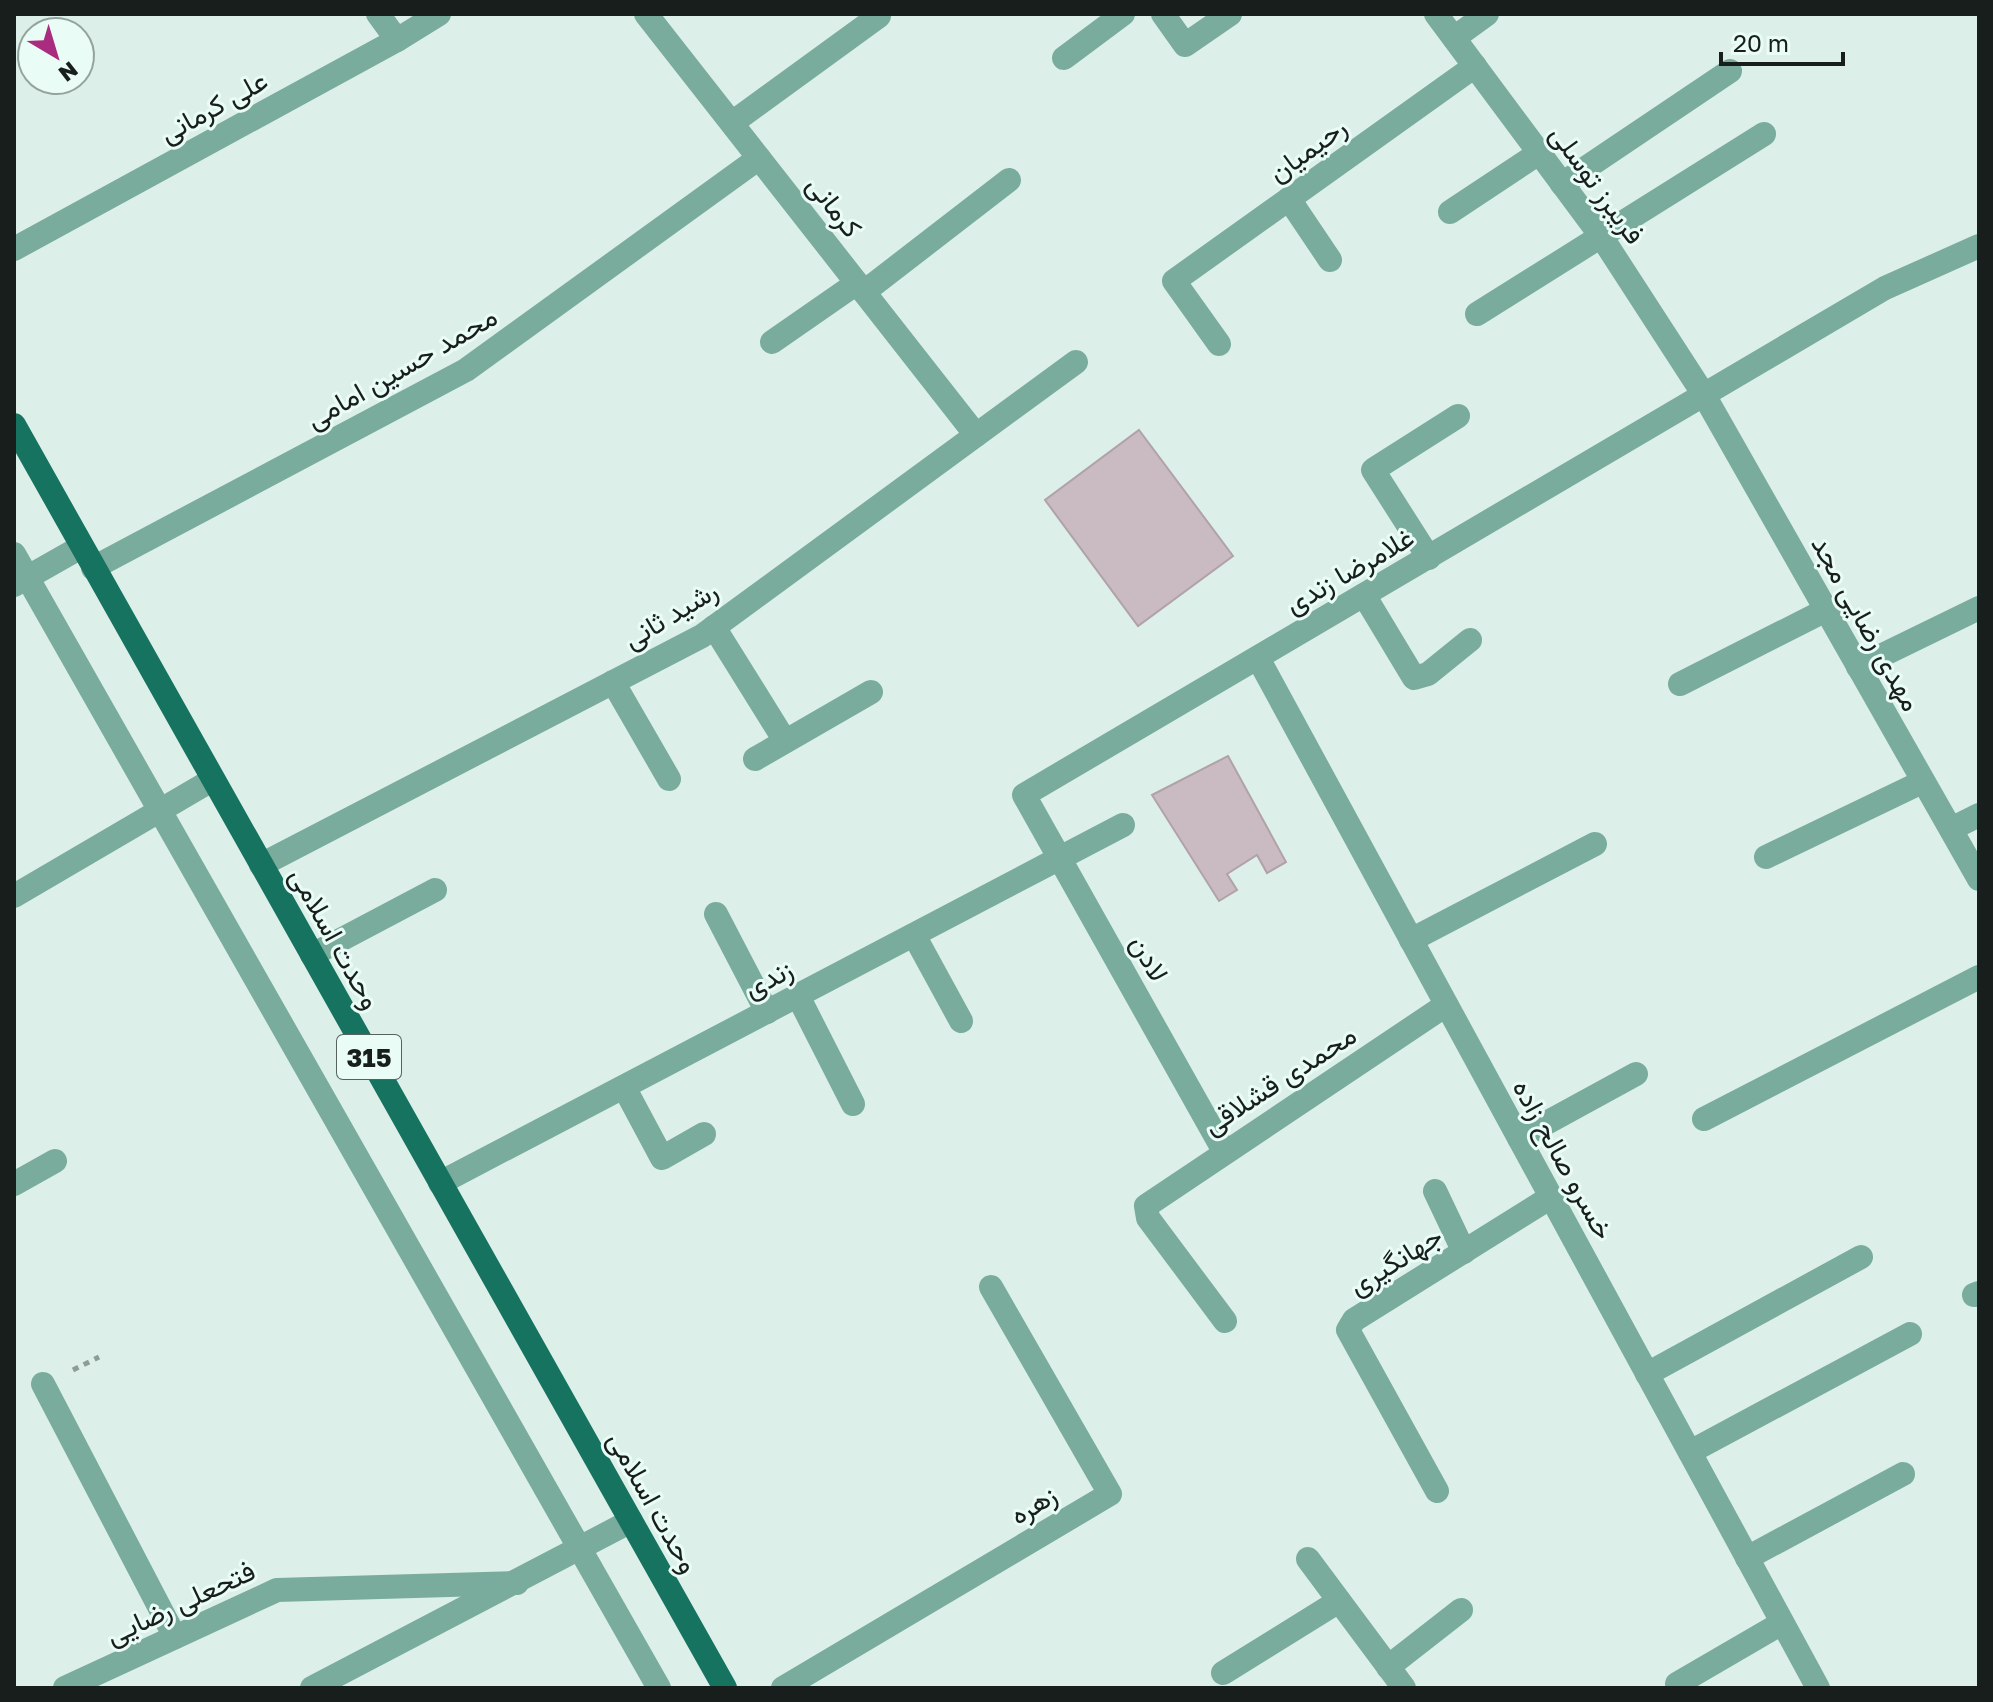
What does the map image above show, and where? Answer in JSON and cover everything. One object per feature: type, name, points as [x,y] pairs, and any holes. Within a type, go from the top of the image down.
[{"type":"main road","name":"وحدت اسلامی","points":[[14,425],[725,1688]]},
{"type":"street","points":[[378,14],[397,40]]},
{"type":"street","name":"علی کرمانی","points":[[14,249],[397,40],[439,14]]},
{"type":"street","name":"کرمانی","points":[[646,14],[976,435]]},
{"type":"street","points":[[1064,58],[1123,14]]},
{"type":"street","points":[[1163,14],[1185,45],[1230,14]]},
{"type":"street","name":"فریبرز توسلی","points":[[1436,14],[1601,236],[1704,395]]},
{"type":"street","points":[[1454,38],[1487,14]]},
{"type":"street","points":[[732,123],[879,16]]},
{"type":"street","name":"رحیمیان","points":[[1219,344],[1174,281],[1475,66]]},
{"type":"street","points":[[1562,184],[1730,71]]},
{"type":"street","points":[[1477,314],[1764,134]]},
{"type":"street","points":[[1450,212],[1539,153]]},
{"type":"street","name":"محمد حسین امامی","points":[[21,581],[87,558],[466,370],[759,158]]},
{"type":"street","points":[[772,342],[861,288],[1009,180]]},
{"type":"street","points":[[1289,199],[1330,260]]},
{"type":"street","name":"غلامرضا زندی","points":[[1024,795],[1885,288],[1979,246]]},
{"type":"street","name":"رشید ثانی","points":[[261,865],[714,627],[1076,362]]},
{"type":"street","name":"مهدی رضایی مجد","points":[[1704,395],[1979,879]]},
{"type":"street","points":[[1429,558],[1373,470],[1458,416]]},
{"type":"street","points":[[14,554],[21,581],[160,811],[659,1688]]},
{"type":"street","points":[[1364,595],[1414,678],[1428,674],[1470,640]]},
{"type":"street","points":[[1858,667],[1979,608]]},
{"type":"street","points":[[1680,684],[1826,610]]},
{"type":"street","points":[[714,627],[785,741]]},
{"type":"street","name":"خسرو صالح زاده","points":[[1258,658],[1818,1688]]},
{"type":"street","points":[[613,682],[669,779]]},
{"type":"street","points":[[755,759],[871,692]]},
{"type":"street","points":[[14,896],[212,780]]},
{"type":"street","points":[[1766,857],[1922,782]]},
{"type":"street","name":"لادن","points":[[1024,795],[1224,1151]]},
{"type":"street","points":[[1951,829],[1979,815]]},
{"type":"street","name":"زندی","points":[[440,1183],[1123,825]]},
{"type":"street","points":[[1411,940],[1595,844]]},
{"type":"street","points":[[312,955],[435,890]]},
{"type":"street","points":[[716,914],[767,1012]]},
{"type":"street","points":[[914,935],[961,1021]]},
{"type":"street","points":[[1704,1119],[1979,977]]},
{"type":"street","points":[[798,996],[853,1104]]},
{"type":"street","name":"محمدی قشلاقی","points":[[1225,1321],[1148,1218],[1146,1206],[1446,1005]]},
{"type":"street","points":[[1519,1138],[1636,1074]]},
{"type":"street","points":[[624,1087],[662,1158],[704,1134]]},
{"type":"street","points":[[14,1184],[55,1161]]},
{"type":"street","points":[[1435,1191],[1464,1252]]},
{"type":"street","name":"جهانگیری","points":[[1437,1491],[1348,1330],[1354,1320],[1551,1197]]},
{"type":"street","points":[[1647,1374],[1861,1257]]},
{"type":"street","name":"زهره","points":[[783,1688],[1110,1494],[991,1287]]},
{"type":"street","points":[[1690,1452],[1910,1334]]},
{"type":"street","points":[[43,1384],[175,1637]]},
{"type":"street","points":[[1747,1558],[1903,1474]]},
{"type":"street","points":[[312,1688],[631,1521]]},
{"type":"street","points":[[1308,1559],[1391,1680],[1461,1610]]},
{"type":"street","name":"فتحعلی رضایی","points":[[65,1688],[277,1590],[517,1583]]},
{"type":"street","points":[[1223,1673],[1339,1601]]},
{"type":"street","points":[[1677,1684],[1782,1623]]},
{"type":"building","points":[[1139,430],[1233,556],[1138,626],[1045,500]]},
{"type":"building","points":[[1228,756],[1286,862],[1267,873],[1257,855],[1227,874],[1237,890],[1219,901],[1152,795]]}]
